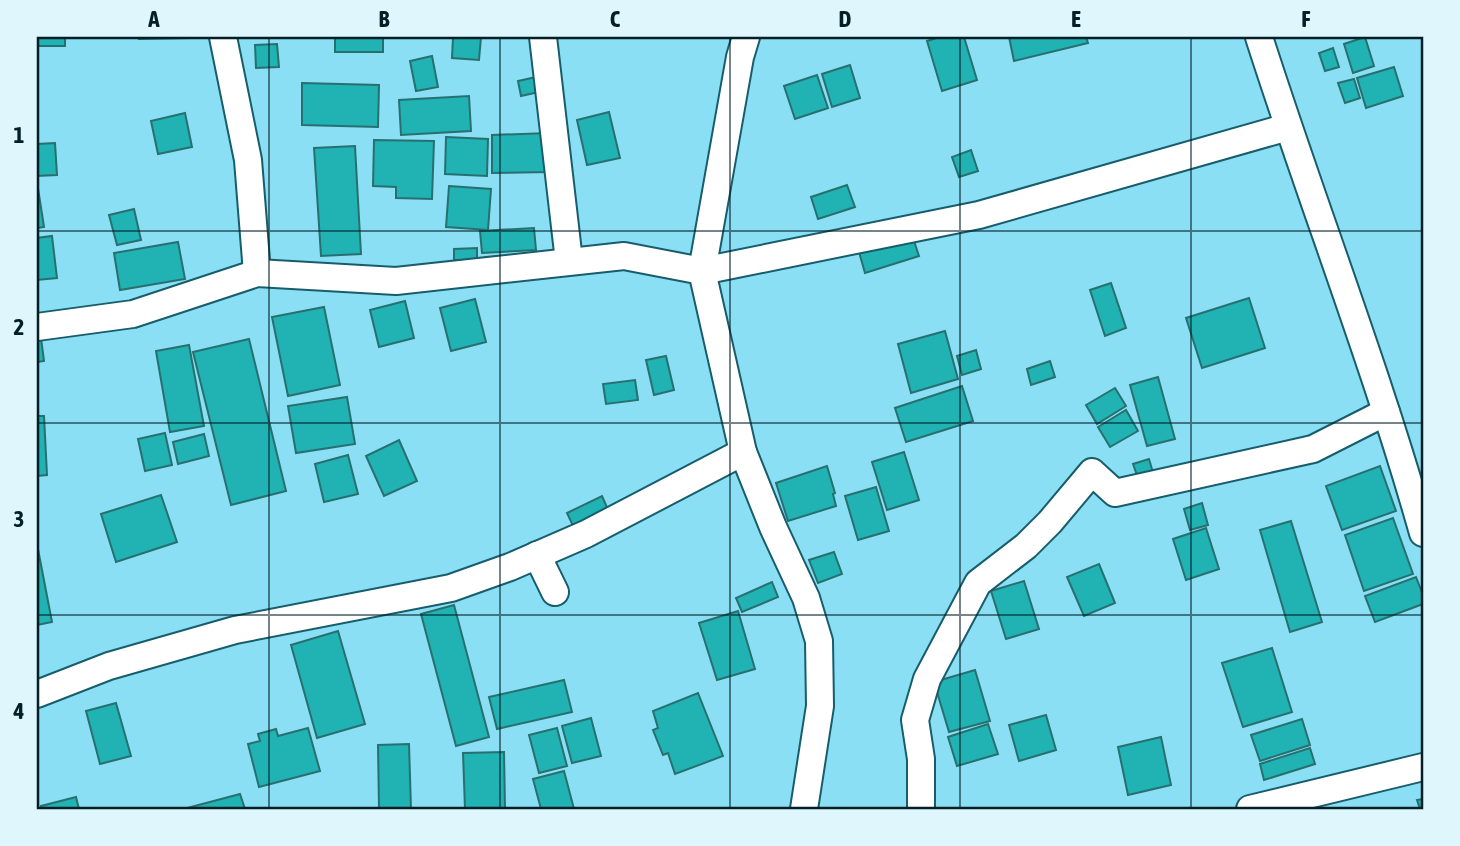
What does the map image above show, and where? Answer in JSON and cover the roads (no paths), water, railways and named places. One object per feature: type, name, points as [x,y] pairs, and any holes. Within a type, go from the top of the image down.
[{"type":"street","points":[[223,37],[248,160],[257,273]]},
{"type":"street","points":[[543,37],[569,261]]},
{"type":"street","points":[[746,37],[740,57],[702,271],[743,452],[773,527],[806,598],[820,640],[820,706],[804,809]]},
{"type":"street","points":[[1259,37],[1386,412],[1423,533]]},
{"type":"street","points":[[37,327],[134,314],[257,273],[397,281],[624,256],[702,271],[979,215],[1288,127]]},
{"type":"street","points":[[921,809],[921,759],[915,720],[927,679],[978,583],[1034,538],[1092,472],[1115,493],[1313,449],[1386,412]]},
{"type":"street","points":[[37,694],[109,666],[235,630],[451,588],[598,528],[743,452]]},
{"type":"street","points":[[537,555],[555,592]]},
{"type":"street","points":[[1250,809],[1423,767]]}]
